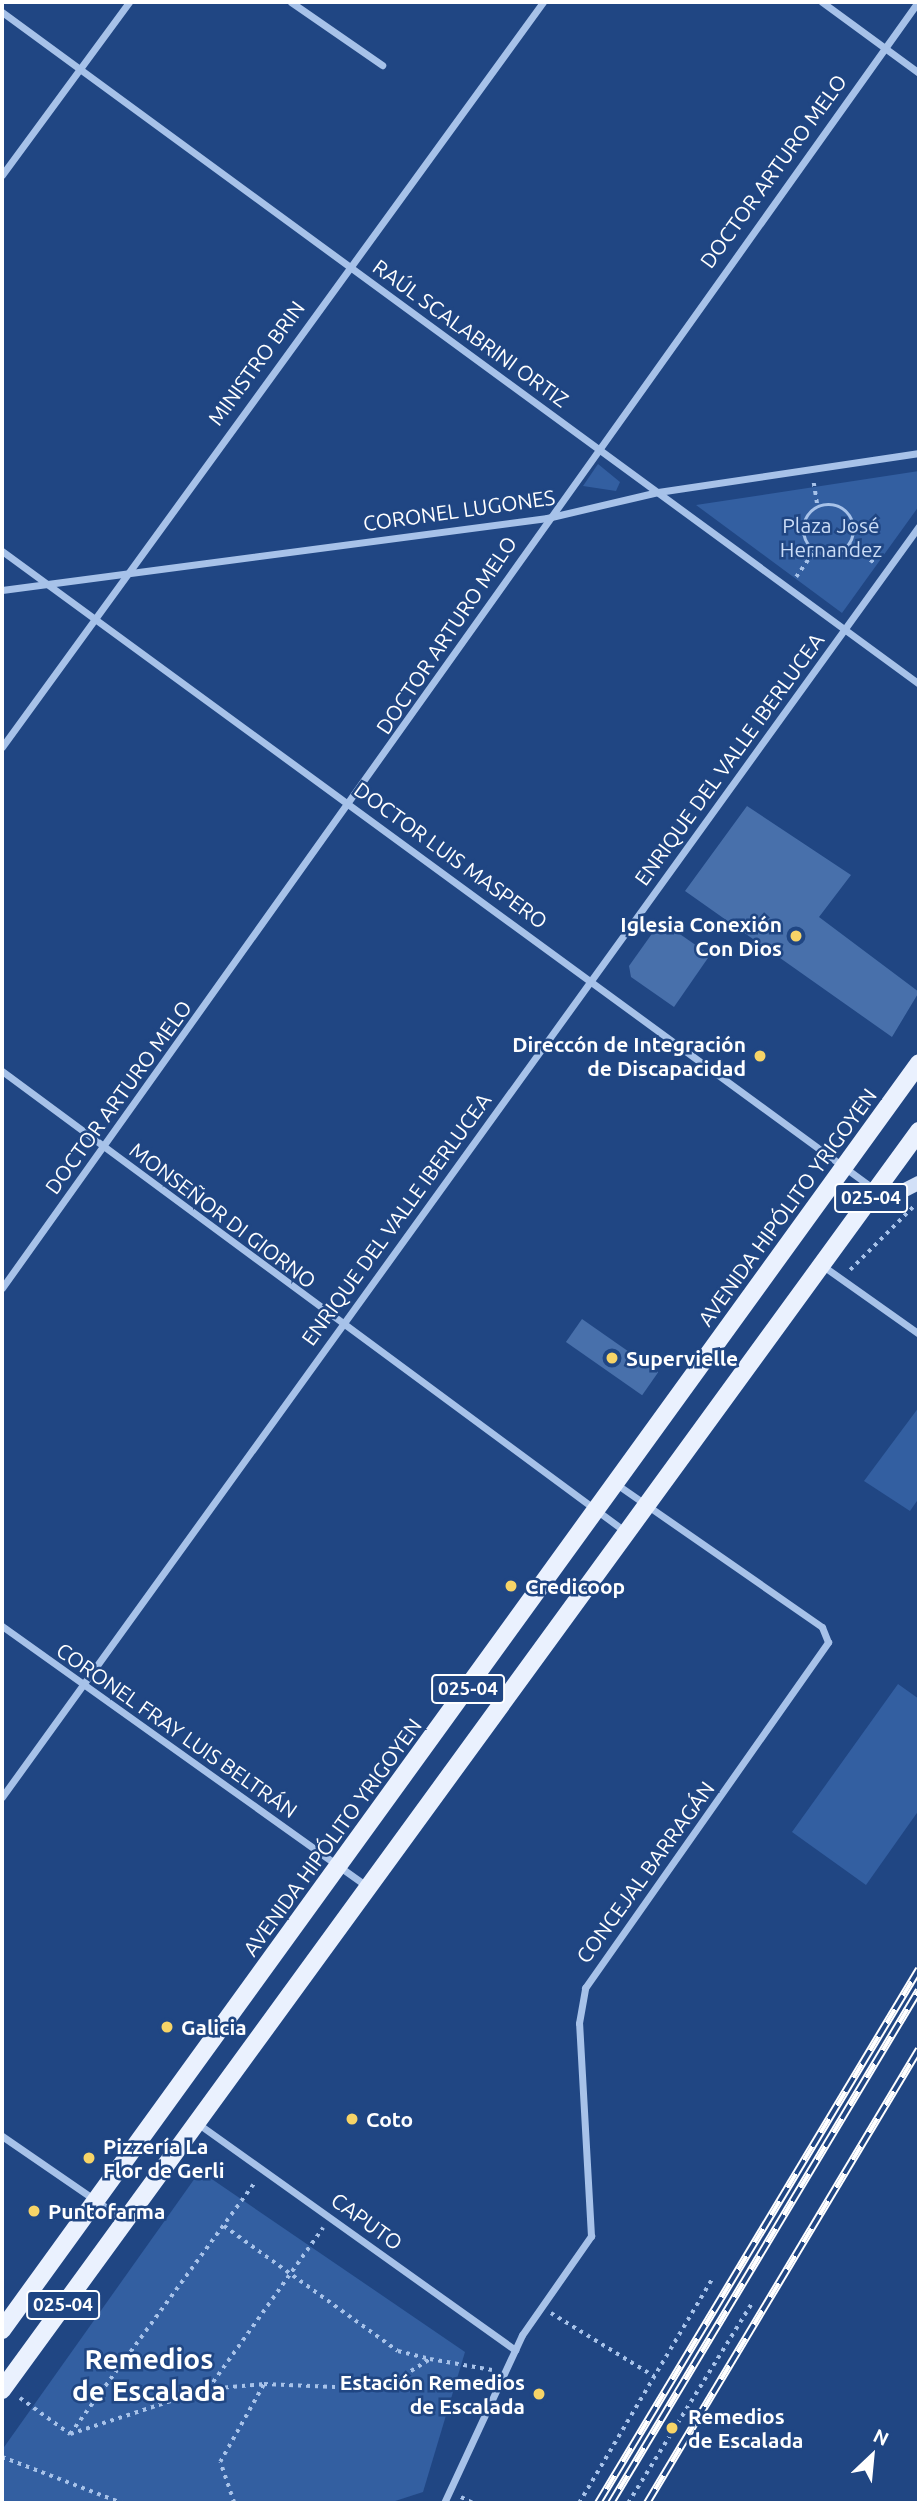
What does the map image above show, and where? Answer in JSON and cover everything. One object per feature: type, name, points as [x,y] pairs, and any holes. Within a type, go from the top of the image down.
[{"type":"main road","name":"AVENIDA HIPÓLITO YRIGOYEN","points":[[2,2330],[919,1063]]},
{"type":"main road","name":"025-04","points":[[3,2389],[919,1131]]},
{"type":"main road","points":[[876,1191],[895,1195],[919,1183]]},
{"type":"street","points":[[2,175],[129,2]]},
{"type":"street","points":[[291,2],[382,65]]},
{"type":"street","name":"MINISTRO BRIN","points":[[2,747],[93,616],[543,2]]},
{"type":"street","points":[[822,2],[919,73]]},
{"type":"street","name":"DOCTOR ARTURO MELO","points":[[2,1288],[352,804],[596,446],[918,2]]},
{"type":"street","name":"RAÚL SCALABRINI ORTIZ","points":[[2,12],[919,684]]},
{"type":"street","name":"CORONEL LUGONES","points":[[2,590],[547,518],[658,492],[919,453]]},
{"type":"street","name":"ENRIQUE DEL VALLE IBERLUCEA","points":[[2,1797],[919,526]]},
{"type":"street","name":"DOCTOR LUIS MASPERO","points":[[2,551],[591,978],[876,1191]]},
{"type":"street","name":"MONSEÑOR DI GIORNO","points":[[2,1071],[341,1325],[628,1534]]},
{"type":"street","points":[[822,1265],[919,1334]]},
{"type":"street","name":"CONCEJAL BARRAGÁN","points":[[444,2503],[515,2350],[542,2307],[587,2249],[594,2222],[579,2023],[585,1988],[824,1657],[828,1642],[822,1627],[616,1484]]},
{"type":"street","name":"CORONEL FRAY LUIS BELTRÁN","points":[[2,1626],[367,1886]]},
{"type":"street","name":"CAPUTO","points":[[197,2122],[515,2350]]},
{"type":"street","points":[[2,2136],[124,2220]]},
{"type":"path","points":[[811,469],[818,508],[805,526],[815,550]]},
{"type":"path","points":[[815,550],[836,554],[849,545],[854,529],[848,514],[818,508]]},
{"type":"path","points":[[849,545],[886,572]]},
{"type":"path","points":[[790,587],[815,550]]},
{"type":"path","points":[[841,1279],[919,1200]]},
{"type":"path","points":[[70,2434],[265,2169]]},
{"type":"path","points":[[208,2389],[332,2217]]},
{"type":"path","points":[[224,2226],[398,2351],[505,2372]]},
{"type":"path","points":[[579,2503],[712,2279]]},
{"type":"path","points":[[628,2503],[752,2303]]},
{"type":"path","points":[[542,2307],[654,2376]]},
{"type":"path","points":[[70,2434],[208,2389],[264,2384],[382,2389],[430,2359]]},
{"type":"path","points":[[234,2503],[220,2462],[264,2384]]},
{"type":"path","points":[[3,2389],[70,2434]]},
{"type":"path","points":[[2,2457],[122,2503]]},
{"type":"green space","points":[[598,464],[620,482],[616,491],[583,486]]},
{"type":"green space","name":"Plaza José Hernandez","points":[[919,471],[919,506],[842,613],[696,505]]},
{"type":"green space","points":[[919,1407],[919,1498],[910,1511],[864,1481]]},
{"type":"green space","points":[[898,1684],[919,1699],[919,1810],[866,1885],[792,1832]]},
{"type":"green space","points":[[200,2171],[465,2352],[423,2492],[389,2503],[2,2503],[2,2450]]},
{"type":"building","name":"Iglesia Conexión Con Dios","points":[[747,806],[851,875],[819,917],[919,992],[892,1037],[685,891]]},
{"type":"building","points":[[661,921],[710,955],[674,1007],[631,977],[629,966]]},
{"type":"building","name":"Supervielle","points":[[582,1319],[658,1372],[642,1395],[566,1342]]},
{"type":"railway","points":[[598,2503],[919,1969]]},
{"type":"railway","points":[[611,2503],[919,1990]]},
{"type":"railway","points":[[647,2503],[919,2049]]},
{"type":"place","name":"Iglesia Conexión Con Dios","points":[[796,936]]},
{"type":"place","name":"Direccón de Integración de Discapacidad","points":[[760,1056]]},
{"type":"place","name":"Supervielle","points":[[612,1358]]},
{"type":"place","name":"Credicoop","points":[[511,1586]]},
{"type":"place","name":"Galicia","points":[[167,2027]]},
{"type":"place","name":"Coto","points":[[352,2119]]},
{"type":"place","name":"Pizzería La Flor de Gerli","points":[[89,2158]]},
{"type":"place","name":"Puntofarma","points":[[34,2211]]},
{"type":"place","name":"Estación Remedios de Escalada","points":[[539,2394]]},
{"type":"place","name":"Remedios de Escalada","points":[[672,2428]]},
{"type":"district","name":"Remedios de Escalada","points":[[149,2375]]}]
